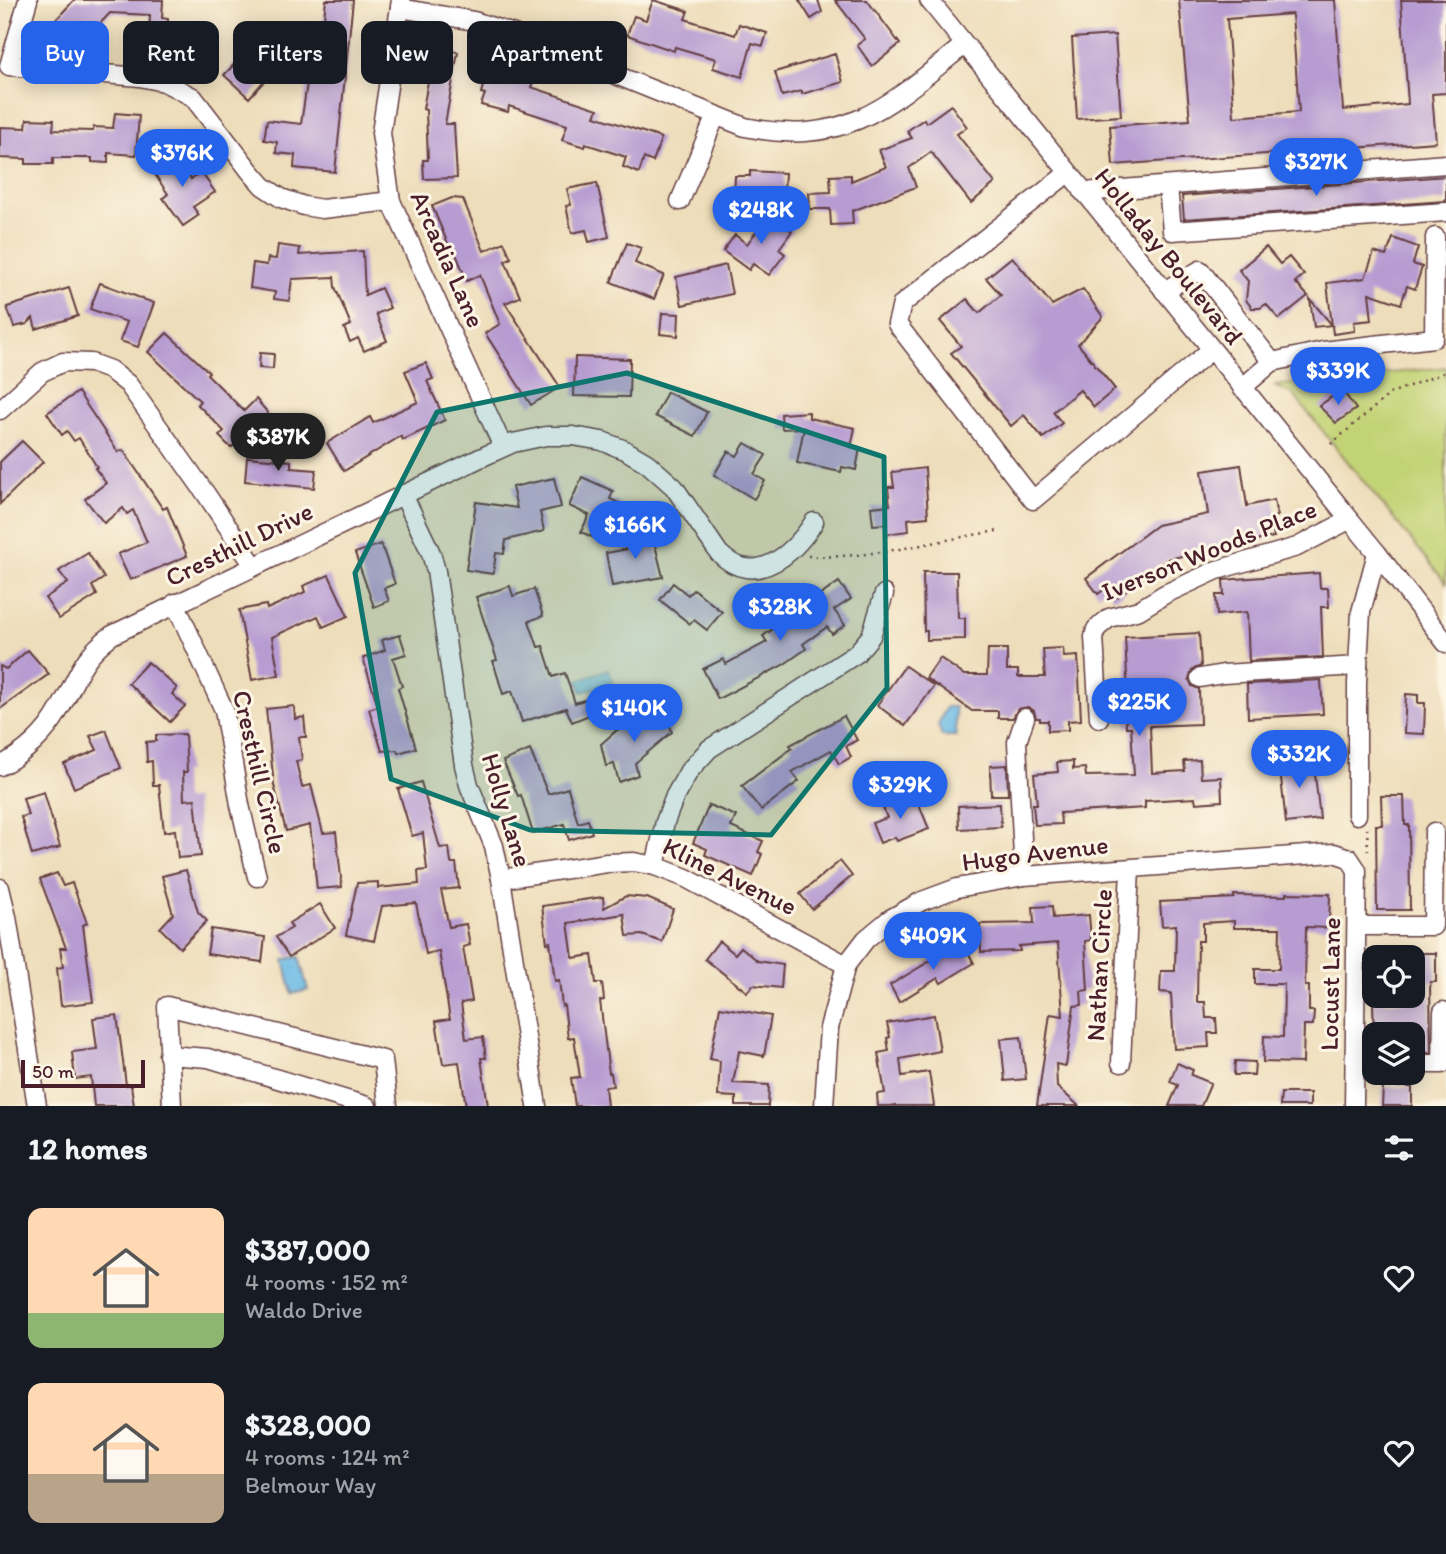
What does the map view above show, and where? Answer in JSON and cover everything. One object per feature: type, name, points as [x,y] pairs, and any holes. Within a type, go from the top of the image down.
[{"type":"street","points":[[28,0],[9,66],[140,77],[163,82],[193,97],[263,186],[281,198],[322,209],[391,201]]},
{"type":"street","name":"Holladay Boulevard","points":[[929,0],[1446,643]]},
{"type":"street","points":[[401,4],[474,21],[514,34],[745,127],[768,132],[800,134],[830,130],[856,122],[881,109],[914,86],[964,45]]},
{"type":"street","name":"Arcadia Lane","points":[[401,4],[381,133],[391,201],[503,447]]},
{"type":"street","points":[[680,201],[716,115]]},
{"type":"street","points":[[1083,192],[1446,164]]},
{"type":"street","points":[[1068,173],[902,304],[897,324],[1033,500],[1211,350]]},
{"type":"street","points":[[1168,186],[1172,231],[1446,212]]},
{"type":"street","points":[[1242,388],[1272,362],[1323,351],[1434,338],[1435,237]]},
{"type":"street","points":[[1164,291],[1200,271],[1272,362]]},
{"type":"street","points":[[0,410],[42,372],[63,362],[91,363],[110,370],[128,384],[254,566]]},
{"type":"street","name":"Cresthill Drive","points":[[0,766],[27,748],[48,727],[61,708],[81,666],[94,649],[112,635],[503,447],[533,438],[559,435],[588,438],[613,444],[648,463],[667,479],[725,559],[741,566],[762,566],[779,561],[787,555]]},
{"type":"street","name":"Holly Lane","points":[[403,494],[431,553],[436,571],[466,775],[494,846],[537,1106]]},
{"type":"street","name":"Iverson Woods Place","points":[[1099,718],[1094,637],[1101,622],[1139,610],[1165,594],[1217,570],[1297,547],[1349,520]]},
{"type":"street","points":[[787,555],[802,541],[814,522]]},
{"type":"street","points":[[1362,816],[1358,666],[1361,611],[1377,554]]},
{"type":"street","points":[[655,866],[665,822],[689,771],[709,749],[856,654],[871,636],[884,594]]},
{"type":"street","name":"Cresthill Circle","points":[[176,603],[224,710],[240,805],[257,877]]},
{"type":"street","points":[[1200,678],[1223,674],[1358,666]]},
{"type":"street","points":[[1024,876],[1017,742],[1025,718]]},
{"type":"street","points":[[1358,926],[1433,926],[1434,832]]},
{"type":"street","name":"Hugo Avenue","points":[[824,1106],[829,1028],[846,965],[866,939],[890,919],[922,901],[957,888],[1024,876],[1334,853],[1349,858],[1354,864]]},
{"type":"street","name":"Kline Avenue","points":[[501,879],[607,863],[634,862],[655,866],[686,878],[846,965]]},
{"type":"street","name":"Locust Lane","points":[[1354,864],[1357,870],[1358,926],[1354,1106]]},
{"type":"street","name":"Nathan Circle","points":[[1121,1063],[1130,869]]},
{"type":"street","points":[[0,888],[37,1106]]},
{"type":"street","points":[[172,1106],[167,1006],[383,1060],[388,1106]]},
{"type":"street","points":[[1425,1064],[1442,1064],[1443,1011]]},
{"type":"street","points":[[168,1055],[208,1058],[367,1106]]},
{"type":"street","points":[[1355,1064],[1362,1064]]},
{"type":"path","points":[[1331,444],[1391,393],[1446,372]]},
{"type":"path","points":[[787,555],[822,557],[877,552],[998,531]]},
{"type":"path","points":[[1362,816],[1368,851]]},
{"type":"highlighted area","points":[[627,373],[884,457],[887,688],[771,835],[530,830],[391,779],[355,573],[437,412]]},
{"type":"green space","points":[[1446,367],[1446,583],[1292,393],[1273,386]]},
{"type":"water","points":[[608,669],[613,682],[582,692],[578,680]]},
{"type":"water","points":[[946,707],[955,707],[956,736],[942,736],[938,725]]},
{"type":"water","points":[[299,956],[308,990],[292,994],[284,960]]},
{"type":"building","points":[[74,0],[163,0],[162,18],[168,19],[150,21],[150,15],[110,13],[102,21],[55,21]]},
{"type":"building","points":[[326,0],[353,0],[347,57],[347,21],[324,21]]},
{"type":"building","points":[[653,0],[688,11],[685,19],[735,35],[739,24],[767,33],[763,46],[752,43],[742,77],[713,68],[716,59],[675,47],[674,51],[627,35],[634,16],[646,20]]},
{"type":"building","points":[[799,0],[818,0],[822,12],[811,19]]},
{"type":"building","points":[[835,0],[867,0],[900,44],[872,66],[857,45],[865,39]]},
{"type":"building","points":[[1179,0],[1335,0],[1343,110],[1408,104],[1401,0],[1446,0],[1446,93],[1432,94],[1436,142],[1113,165],[1110,126],[1190,120]],"holes":[[[1292,14],[1299,112],[1234,117],[1227,19]]]},
{"type":"building","points":[[1115,35],[1121,116],[1077,119],[1072,38]]},
{"type":"building","points":[[453,51],[458,52],[453,80]]},
{"type":"building","points":[[835,54],[843,82],[802,94],[802,91],[782,96],[775,72]]},
{"type":"building","points":[[233,65],[233,83],[224,75]]},
{"type":"building","points":[[234,84],[261,84],[249,98]]},
{"type":"building","points":[[307,84],[344,84],[335,172],[294,168],[295,155],[276,153],[277,142],[264,140],[267,120],[301,124]]},
{"type":"building","points":[[428,84],[452,84],[445,124],[454,124],[457,178],[424,179],[423,160],[428,160],[426,110],[423,109]]},
{"type":"building","points":[[484,84],[532,84],[531,87],[598,109],[595,116],[661,138],[653,162],[644,158],[639,173],[623,167],[626,157],[586,144],[585,147],[562,140],[567,125],[509,106],[508,112],[481,105],[485,94],[481,93]]},
{"type":"building","points":[[951,105],[967,127],[957,134],[995,183],[971,203],[931,152],[909,168],[916,187],[852,211],[853,224],[831,225],[830,209],[810,209],[809,193],[831,192],[830,176],[851,175],[851,181],[886,167],[879,150],[912,138],[907,131],[924,119],[926,123]]},
{"type":"building","points":[[115,113],[139,115],[136,155],[108,153],[108,163],[92,162],[92,158],[53,158],[53,164],[26,164],[26,159],[0,158],[0,127],[26,128],[27,119],[54,120],[53,130],[93,131],[94,127],[113,128]]},
{"type":"building","points":[[175,154],[191,179],[201,172],[215,192],[193,207],[199,215],[183,226],[163,198],[168,194],[152,170]]},
{"type":"building","points":[[750,171],[785,173],[784,191],[773,190],[773,198],[734,196],[735,176],[750,176]]},
{"type":"building","points":[[1446,176],[1446,201],[1184,219],[1182,196]]},
{"type":"building","points":[[597,183],[609,237],[589,242],[586,230],[572,233],[566,206],[571,205],[567,189]]},
{"type":"building","points":[[452,198],[463,199],[484,251],[504,242],[511,258],[505,261],[520,297],[505,303],[560,387],[531,405],[485,333],[500,324],[480,275],[467,281],[432,206]]},
{"type":"building","points":[[769,214],[792,231],[779,249],[785,254],[769,275],[753,264],[749,270],[723,251],[735,235],[747,244]]},
{"type":"building","points":[[1393,238],[1418,247],[1413,264],[1422,267],[1415,289],[1407,286],[1401,304],[1369,293],[1372,320],[1354,322],[1355,331],[1333,334],[1327,283],[1365,278],[1374,252],[1386,256]]},
{"type":"building","points":[[627,243],[641,248],[635,263],[664,275],[654,299],[611,282]]},
{"type":"building","points":[[278,245],[300,248],[299,255],[363,251],[365,295],[381,288],[390,308],[376,314],[387,341],[364,351],[358,338],[350,342],[344,328],[351,325],[335,287],[334,277],[292,279],[289,301],[274,299],[275,292],[250,288],[253,263],[267,265],[268,258],[276,259]]},
{"type":"building","points":[[1266,247],[1280,264],[1289,257],[1304,275],[1295,282],[1308,296],[1279,319],[1266,304],[1260,308],[1252,308],[1246,300],[1248,281],[1239,270]]},
{"type":"building","points":[[1012,257],[1052,305],[1083,289],[1103,317],[1078,344],[1115,389],[1094,407],[1080,390],[1053,412],[1062,423],[1043,438],[1024,415],[1011,426],[951,353],[961,346],[940,321],[967,299],[979,313],[1001,295],[986,278]]},
{"type":"building","points":[[726,265],[732,294],[682,305],[676,277]]},
{"type":"building","points":[[100,283],[154,303],[138,347],[120,341],[127,322],[90,309]]},
{"type":"building","points":[[69,288],[78,316],[36,329],[33,318],[27,324],[14,327],[7,307]]},
{"type":"building","points":[[1310,299],[1332,325],[1314,327]]},
{"type":"building","points":[[662,313],[679,314],[678,336],[660,334]]},
{"type":"building","points":[[167,333],[209,372],[207,374],[244,411],[256,399],[268,413],[231,448],[219,436],[224,431],[197,404],[200,401],[148,352]]},
{"type":"building","points":[[260,353],[274,354],[273,369],[259,368]]},
{"type":"building","points":[[575,357],[630,359],[629,397],[574,396]]},
{"type":"building","points":[[426,363],[433,379],[427,381],[445,420],[403,440],[401,436],[344,471],[327,443],[370,417],[373,423],[418,402],[405,371]]},
{"type":"building","points":[[1342,390],[1356,409],[1336,423],[1319,406]]},
{"type":"building","points":[[78,392],[118,452],[123,450],[163,509],[167,507],[187,556],[130,580],[118,554],[147,542],[133,510],[127,514],[123,508],[104,523],[85,499],[106,483],[79,438],[74,441],[67,431],[62,435],[47,413]]},
{"type":"building","points":[[667,392],[707,412],[695,436],[655,416]]},
{"type":"building","points":[[809,412],[809,418],[855,428],[851,447],[860,448],[856,470],[842,467],[841,472],[797,463],[804,428],[782,429],[781,414]]},
{"type":"building","points":[[22,441],[43,462],[0,504],[0,462]]},
{"type":"building","points":[[745,443],[766,455],[754,474],[765,481],[754,499],[714,475],[728,451],[737,456]]},
{"type":"building","points":[[247,457],[291,461],[291,468],[316,470],[314,488],[245,481]]},
{"type":"building","points":[[1241,465],[1247,506],[1274,500],[1277,516],[1270,518],[1274,537],[1168,559],[1114,599],[1106,588],[1098,594],[1086,578],[1157,525],[1208,514],[1202,471]]},
{"type":"building","points":[[925,468],[928,517],[908,519],[909,531],[886,534],[885,524],[873,525],[871,507],[890,505],[888,487],[894,487],[892,472]]},
{"type":"building","points":[[582,477],[613,491],[610,499],[621,504],[603,542],[581,532],[589,515],[569,506]]},
{"type":"building","points":[[554,478],[561,507],[540,512],[544,531],[506,540],[504,554],[496,553],[493,574],[466,570],[476,502],[517,508],[512,487]]},
{"type":"building","points":[[651,529],[663,577],[612,586],[606,553],[634,548],[631,533]]},
{"type":"building","points":[[381,544],[395,584],[384,588],[389,601],[374,607],[355,553]]},
{"type":"building","points":[[88,553],[104,578],[92,586],[97,595],[59,619],[45,598],[68,583],[59,571]]},
{"type":"building","points":[[923,572],[957,572],[958,618],[965,618],[965,639],[927,640],[927,631],[924,631]]},
{"type":"building","points":[[1319,573],[1320,588],[1328,588],[1329,607],[1321,607],[1323,657],[1249,661],[1247,612],[1217,615],[1216,595],[1224,595],[1223,580]]},
{"type":"building","points":[[329,575],[348,616],[323,627],[318,616],[272,637],[279,675],[252,680],[239,610],[266,605],[267,609],[305,592],[303,586]]},
{"type":"building","points":[[839,582],[851,599],[834,610],[845,625],[832,634],[827,627],[803,644],[806,649],[783,665],[718,699],[703,669],[723,659],[726,664],[767,642],[763,636]]},
{"type":"building","points":[[673,583],[688,595],[694,589],[722,612],[707,630],[694,620],[690,624],[660,600]]},
{"type":"building","points":[[510,586],[513,596],[534,589],[543,616],[529,621],[538,647],[543,646],[553,677],[565,673],[575,703],[587,699],[592,714],[572,722],[566,708],[522,722],[512,691],[503,694],[493,661],[497,660],[476,597]]},
{"type":"building","points":[[1199,633],[1201,666],[1192,670],[1189,679],[1192,686],[1199,689],[1200,724],[1150,726],[1152,773],[1185,771],[1184,761],[1200,760],[1201,778],[1221,777],[1222,801],[1196,803],[1195,798],[1145,801],[1145,808],[1060,813],[1061,824],[1035,825],[1033,804],[1037,804],[1034,774],[1058,772],[1057,762],[1073,761],[1073,769],[1085,768],[1086,776],[1134,775],[1131,727],[1126,727],[1124,694],[1128,694],[1125,637]]},
{"type":"building","points":[[400,635],[406,654],[393,658],[402,686],[398,688],[416,748],[398,753],[397,750],[382,751],[369,709],[378,706],[363,658],[385,650],[382,640]]},
{"type":"building","points":[[1063,648],[1064,657],[1078,656],[1081,720],[1068,721],[1068,730],[1048,731],[1048,721],[1040,721],[1028,707],[1018,709],[1013,718],[998,718],[998,711],[972,711],[926,678],[940,658],[964,675],[987,675],[988,649],[1007,649],[1007,670],[1018,670],[1018,677],[1045,677],[1043,649]]},
{"type":"building","points":[[28,650],[49,674],[0,709],[0,666],[6,669]]},
{"type":"building","points":[[148,662],[177,688],[172,694],[185,706],[170,722],[128,683]]},
{"type":"building","points":[[905,666],[934,686],[905,726],[877,705]]},
{"type":"building","points":[[1321,680],[1323,714],[1248,718],[1247,684]]},
{"type":"building","points":[[1406,694],[1418,695],[1418,703],[1425,703],[1424,734],[1404,733]]},
{"type":"building","points":[[294,706],[295,719],[304,717],[306,737],[299,737],[302,760],[296,761],[302,787],[311,785],[323,833],[336,832],[342,887],[317,889],[310,825],[286,831],[274,785],[266,709]]},
{"type":"building","points":[[656,709],[672,732],[635,763],[638,775],[619,782],[614,764],[606,766],[601,744],[617,730],[638,725]]},
{"type":"building","points":[[844,716],[857,740],[846,746],[851,757],[839,764],[831,750],[792,772],[799,781],[761,810],[742,786],[792,748],[790,745]]},
{"type":"building","points":[[106,730],[121,768],[74,788],[64,764],[97,750],[90,736]]},
{"type":"building","points":[[185,734],[187,772],[183,772],[184,800],[195,799],[201,856],[178,858],[175,830],[164,832],[159,785],[153,785],[152,761],[147,762],[146,742],[156,741],[156,735]]},
{"type":"building","points":[[530,750],[548,794],[568,788],[578,823],[588,820],[592,833],[569,840],[564,824],[533,833],[521,795],[518,796],[503,761]]},
{"type":"building","points":[[1313,757],[1320,819],[1286,823],[1279,760]]},
{"type":"building","points":[[1007,765],[1008,795],[991,795],[990,766]]},
{"type":"building","points":[[421,782],[440,848],[449,847],[451,863],[456,863],[459,888],[441,890],[449,927],[466,924],[470,945],[463,947],[472,1001],[461,1003],[466,1039],[483,1037],[486,1058],[481,1058],[488,1106],[466,1106],[459,1062],[443,1064],[436,1021],[450,1019],[439,951],[426,954],[416,903],[382,906],[374,941],[346,935],[357,883],[378,882],[378,888],[419,884],[418,871],[427,870],[423,833],[412,836],[398,789]]},
{"type":"building","points":[[44,792],[60,847],[32,855],[21,817],[28,815],[23,798]]},
{"type":"building","points":[[1381,796],[1404,796],[1405,825],[1409,825],[1410,910],[1377,910],[1376,825],[1382,825]]},
{"type":"building","points":[[900,798],[904,807],[918,802],[929,829],[897,841],[895,837],[880,843],[872,823],[887,818],[882,805]]},
{"type":"building","points":[[1000,804],[1001,827],[959,829],[958,806]]},
{"type":"building","points":[[709,805],[736,816],[731,827],[763,841],[758,852],[762,854],[753,876],[705,855],[707,849],[693,843]]},
{"type":"building","points":[[840,861],[852,876],[812,909],[800,894]]},
{"type":"building","points":[[186,870],[198,912],[207,921],[180,948],[160,928],[173,914],[162,876]]},
{"type":"building","points":[[57,873],[63,886],[72,883],[87,923],[83,925],[93,1002],[61,1006],[57,968],[63,967],[60,948],[66,948],[40,879]]},
{"type":"building","points":[[1286,893],[1330,894],[1329,928],[1306,927],[1305,986],[1309,986],[1309,1011],[1314,1011],[1313,1025],[1304,1025],[1303,1063],[1263,1062],[1264,1036],[1283,1037],[1284,984],[1255,984],[1255,969],[1279,969],[1280,928],[1234,928],[1234,921],[1203,923],[1203,941],[1198,941],[1197,1002],[1205,1002],[1206,1018],[1216,1018],[1217,1033],[1208,1033],[1209,1047],[1174,1049],[1171,993],[1160,992],[1161,971],[1175,971],[1176,925],[1162,926],[1160,902],[1234,898],[1234,895],[1286,896]]},
{"type":"building","points":[[626,896],[647,898],[673,909],[662,942],[642,935],[627,936],[624,914],[568,923],[573,958],[592,955],[596,983],[602,983],[604,1000],[600,1001],[613,1086],[605,1087],[607,1106],[575,1106],[571,1078],[580,1077],[574,1037],[568,1038],[564,1005],[562,1006],[559,980],[555,981],[542,906],[603,897],[604,908]]},
{"type":"building","points":[[320,904],[335,928],[289,957],[276,937],[292,928],[289,923]]},
{"type":"building","points":[[1052,906],[1053,918],[1089,915],[1091,940],[1085,941],[1088,990],[1081,991],[1082,1005],[1074,1006],[1066,1066],[1056,1064],[1057,1087],[1079,1106],[1037,1106],[1050,1014],[1063,1016],[1058,943],[1019,946],[1020,951],[981,952],[980,924],[1034,923],[1033,907]]},
{"type":"building","points":[[211,929],[265,937],[262,962],[207,954]]},
{"type":"building","points":[[719,941],[735,954],[741,947],[758,961],[783,965],[781,988],[753,985],[747,992],[705,959]]},
{"type":"building","points":[[962,942],[974,963],[941,983],[938,978],[899,1002],[890,985]]},
{"type":"building","points":[[1425,953],[1436,953],[1436,982],[1430,982],[1431,1053],[1425,1053],[1425,1022],[1374,1022],[1373,1008],[1425,1008]]},
{"type":"building","points":[[720,1007],[771,1016],[764,1056],[739,1051],[733,1083],[769,1085],[768,1106],[736,1106],[736,1097],[718,1096],[720,1061],[710,1059]]},
{"type":"building","points":[[117,1015],[126,1085],[131,1085],[134,1106],[94,1106],[91,1077],[75,1079],[72,1052],[97,1049],[93,1018]]},
{"type":"building","points":[[934,1015],[940,1051],[900,1059],[902,1076],[929,1072],[934,1106],[878,1106],[877,1094],[885,1093],[878,1053],[889,1051],[887,1023]]},
{"type":"building","points":[[1021,1037],[1026,1079],[1005,1081],[1001,1039]]},
{"type":"building","points":[[1235,1061],[1255,1062],[1254,1075],[1234,1075]]},
{"type":"building","points":[[1177,1063],[1193,1070],[1191,1075],[1211,1083],[1201,1106],[1169,1106],[1178,1085],[1170,1082]]},
{"type":"building","points":[[1383,1087],[1412,1087],[1412,1106],[1382,1106]]},
{"type":"building","points":[[1281,1093],[1310,1093],[1310,1106],[1280,1106]]}]
